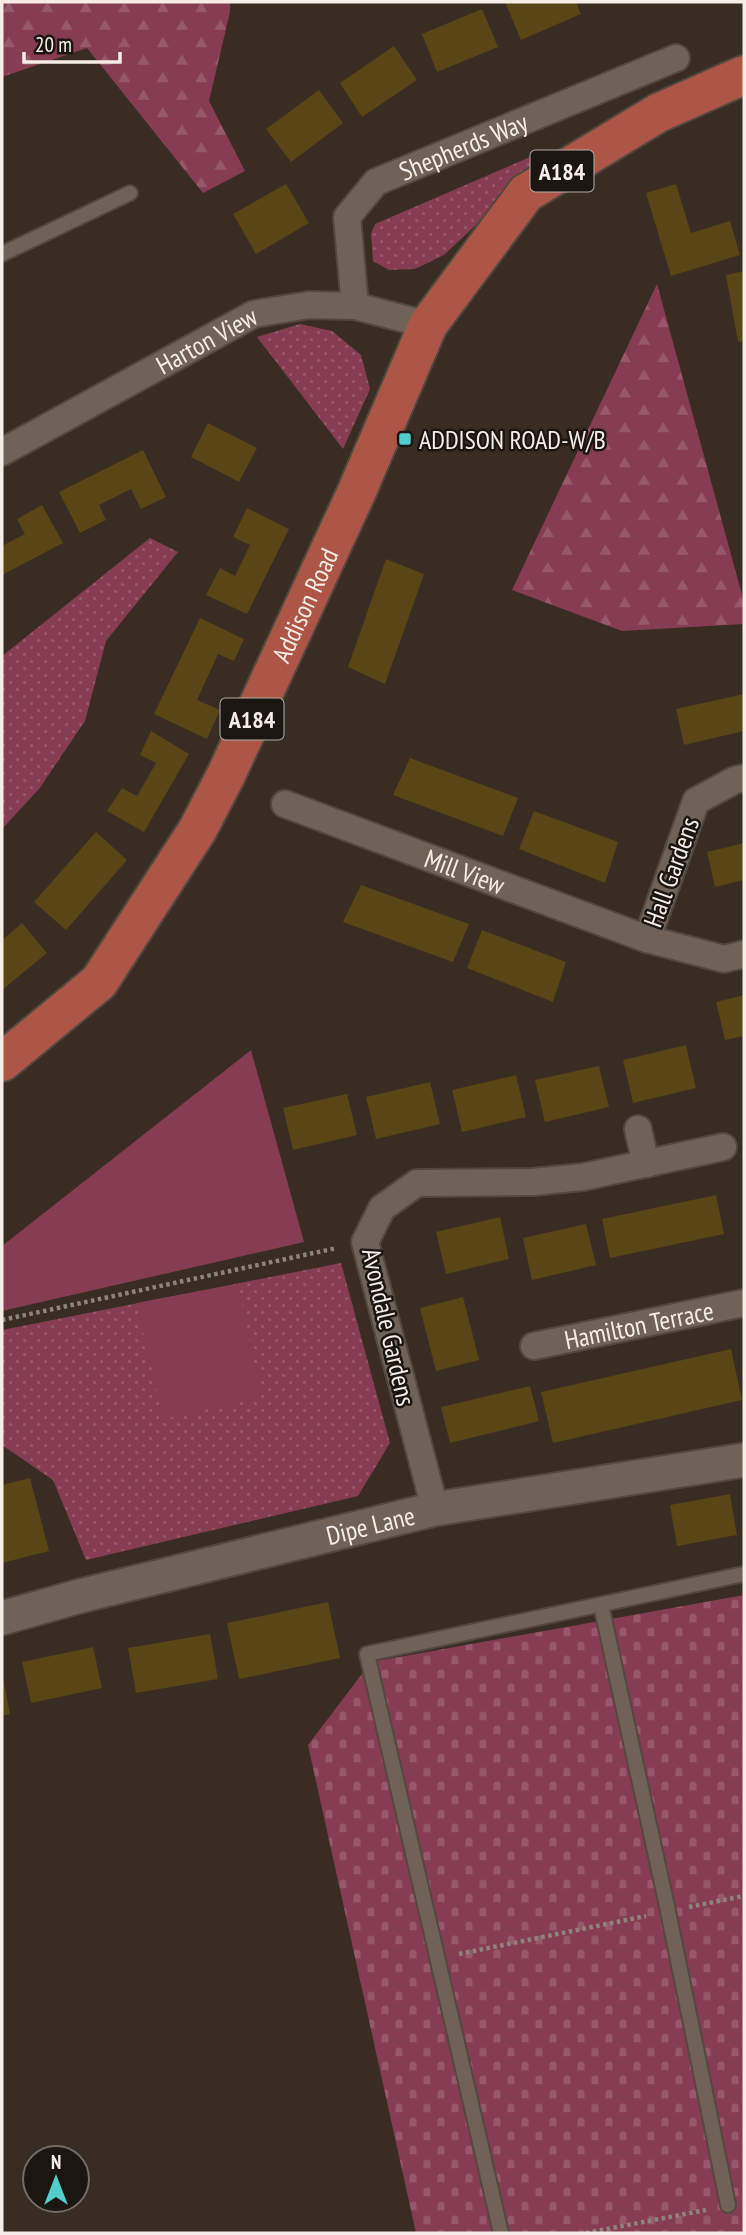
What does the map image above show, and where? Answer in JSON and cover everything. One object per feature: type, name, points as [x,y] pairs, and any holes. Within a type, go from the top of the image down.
[{"type":"main road","name":"A184","points":[[428,325],[526,193],[658,113],[744,75]]},
{"type":"main road","name":"Addison Road","points":[[2,1062],[99,982],[198,829],[226,775],[357,491],[428,325]]},
{"type":"street","name":"Shepherds Way","points":[[355,306],[347,217],[376,183],[676,58]]},
{"type":"street","name":"Harton View","points":[[2,452],[254,314],[309,305],[355,306],[428,325]]},
{"type":"street","name":"Hall Gardens","points":[[744,778],[696,801],[647,939],[724,959],[744,954]]},
{"type":"street","name":"Mill View","points":[[285,804],[647,939]]},
{"type":"street","points":[[638,1129],[646,1164]]},
{"type":"street","name":"Avondale Gardens","points":[[435,1510],[365,1242],[382,1208],[417,1183],[532,1182],[583,1177],[723,1147]]},
{"type":"street","name":"Hamilton Terrace","points":[[534,1346],[744,1303]]},
{"type":"street","name":"Dipe Lane","points":[[2,1618],[80,1596],[435,1510],[744,1460]]},
{"type":"lane","points":[[2,254],[130,193]]},
{"type":"lane","points":[[501,2233],[367,1654],[744,1574]]},
{"type":"lane","points":[[601,1605],[729,2205]]},
{"type":"path","points":[[2,1320],[365,1242]]},
{"type":"path","points":[[438,1959],[744,1896]]},
{"type":"path","points":[[586,2233],[729,2205]]},
{"type":"green space","points":[[2,2],[230,2],[209,101],[245,171],[203,193],[87,48],[2,77]]},
{"type":"green space","points":[[544,151],[476,225],[444,255],[415,269],[389,270],[373,261],[371,234],[375,224]]},
{"type":"green space","points":[[657,284],[744,602],[744,624],[622,631],[512,590]]},
{"type":"green space","points":[[300,324],[332,331],[361,355],[370,389],[343,449],[257,337]]},
{"type":"green space","points":[[150,538],[178,552],[106,641],[85,721],[39,789],[2,829],[2,656]]},
{"type":"green space","points":[[251,1050],[304,1242],[2,1311],[2,1246]]},
{"type":"green space","points":[[341,1263],[390,1443],[358,1496],[86,1560],[53,1480],[2,1445],[2,1330]]},
{"type":"green space","points":[[238,1284],[261,1397],[164,1419],[136,1303]]},
{"type":"green space","points":[[744,1595],[744,2233],[416,2233],[308,1745],[371,1662]]},
{"type":"building","points":[[505,2],[576,2],[581,14],[521,40]]},
{"type":"building","points":[[482,9],[498,47],[437,72],[422,34]]},
{"type":"building","points":[[394,46],[417,80],[362,117],[340,83]]},
{"type":"building","points":[[319,90],[343,123],[291,162],[266,129]]},
{"type":"building","points":[[286,184],[309,223],[256,254],[233,214]]},
{"type":"building","points":[[676,184],[691,233],[730,221],[740,255],[671,276],[646,193]]},
{"type":"building","points":[[744,271],[744,341],[738,342],[726,275]]},
{"type":"building","points":[[208,423],[257,448],[239,482],[191,457]]},
{"type":"building","points":[[143,450],[166,497],[141,509],[131,489],[99,505],[106,520],[80,533],[59,492]]},
{"type":"building","points":[[42,505],[63,543],[2,575],[2,546],[25,534],[17,519]]},
{"type":"building","points":[[247,508],[289,529],[247,614],[206,595],[220,568],[235,576],[250,545],[233,537]]},
{"type":"building","points":[[386,559],[424,574],[385,684],[348,667]]},
{"type":"building","points":[[200,618],[244,639],[234,661],[218,654],[197,700],[220,710],[207,739],[154,714]]},
{"type":"building","points":[[744,694],[744,731],[684,745],[676,709]]},
{"type":"building","points":[[151,731],[189,754],[144,832],[107,811],[122,788],[137,796],[156,763],[140,755]]},
{"type":"building","points":[[410,758],[518,798],[503,836],[393,795]]},
{"type":"building","points":[[534,811],[618,842],[605,883],[519,849]]},
{"type":"building","points":[[96,832],[127,860],[66,930],[34,902]]},
{"type":"building","points":[[744,843],[744,880],[715,887],[707,852]]},
{"type":"building","points":[[361,885],[469,924],[453,962],[343,922]]},
{"type":"building","points":[[22,923],[47,953],[2,990],[2,940]]},
{"type":"building","points":[[482,930],[566,962],[553,1002],[467,968]]},
{"type":"building","points":[[744,995],[744,1036],[725,1040],[716,1002]]},
{"type":"building","points":[[686,1045],[696,1088],[633,1103],[623,1060]]},
{"type":"building","points":[[599,1066],[609,1107],[545,1122],[535,1080]]},
{"type":"building","points":[[516,1075],[526,1117],[462,1132],[452,1090]]},
{"type":"building","points":[[430,1082],[440,1124],[376,1139],[366,1097]]},
{"type":"building","points":[[347,1094],[357,1135],[293,1150],[283,1108]]},
{"type":"building","points":[[716,1195],[724,1234],[610,1258],[602,1219]]},
{"type":"building","points":[[500,1217],[509,1259],[446,1274],[436,1232]]},
{"type":"building","points":[[586,1224],[596,1265],[532,1280],[523,1238]]},
{"type":"building","points":[[463,1297],[479,1360],[436,1371],[420,1308]]},
{"type":"building","points":[[731,1349],[742,1400],[553,1443],[541,1392]]},
{"type":"building","points":[[530,1386],[539,1421],[450,1443],[441,1407]]},
{"type":"building","points":[[30,1478],[49,1551],[2,1563],[2,1485]]},
{"type":"building","points":[[730,1494],[737,1535],[677,1546],[670,1505]]},
{"type":"building","points":[[328,1602],[340,1658],[239,1679],[227,1623]]},
{"type":"building","points":[[210,1634],[218,1679],[136,1693],[128,1648]]},
{"type":"building","points":[[93,1647],[102,1688],[31,1703],[22,1662]]},
{"type":"building","points":[[2,1678],[10,1714],[2,1716]]},
{"type":"place","name":"ADDISON ROAD-W/B","points":[[405,439]]}]
